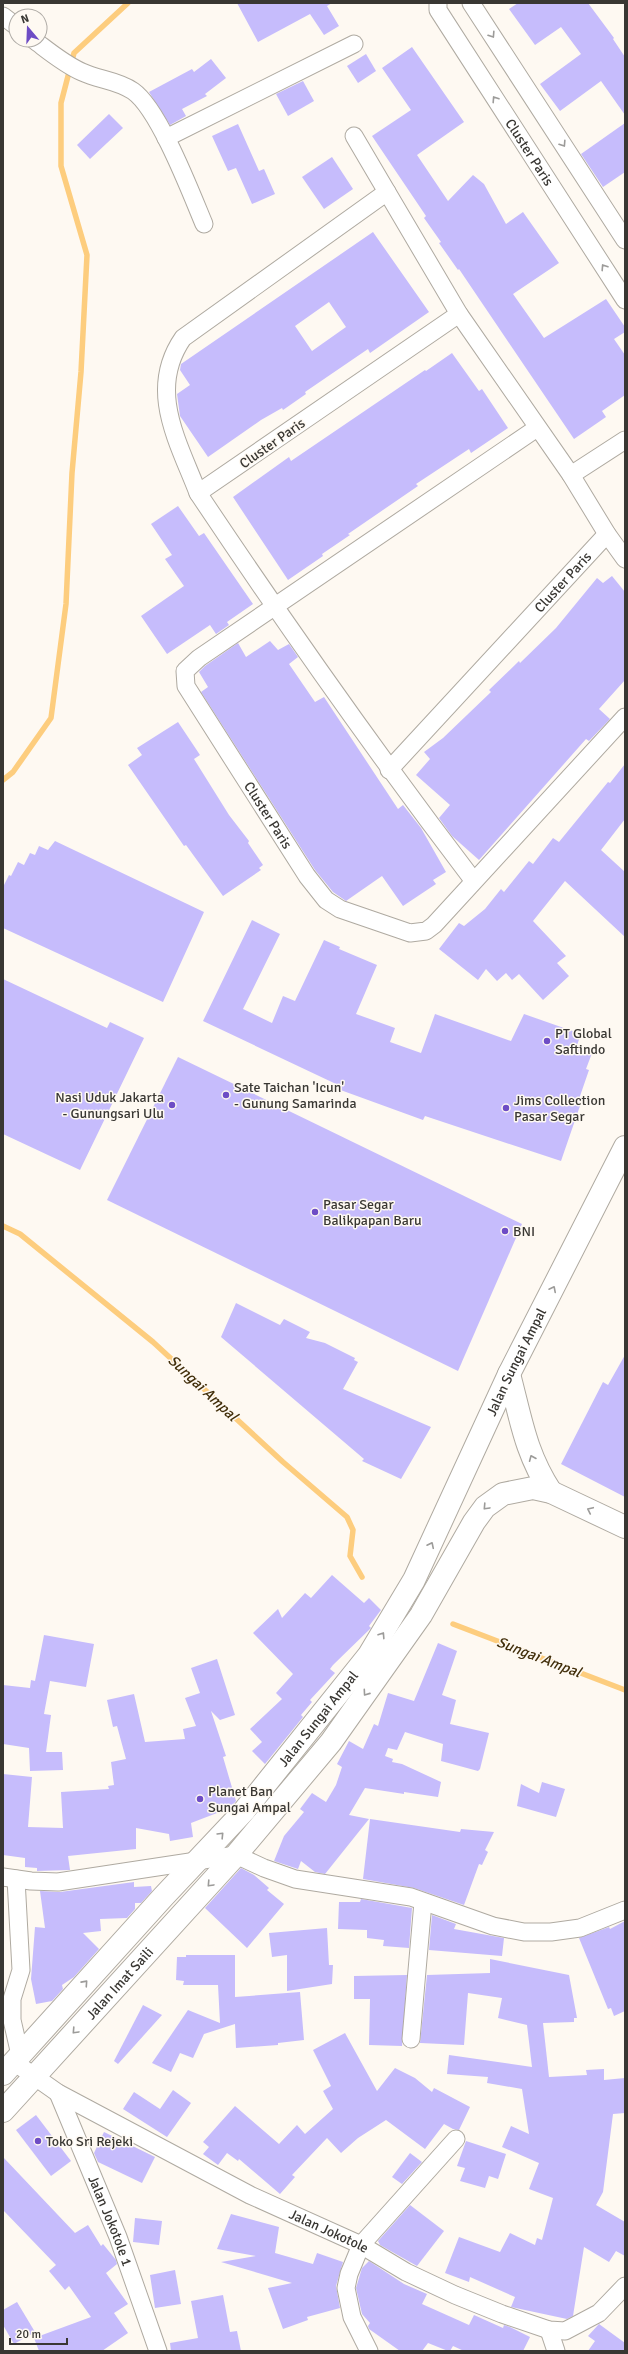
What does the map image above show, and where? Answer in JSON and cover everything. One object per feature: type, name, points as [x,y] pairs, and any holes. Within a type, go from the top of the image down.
[{"type":"main road","name":"Jalan Sungai Ampal","points":[[236,1855],[331,1742],[372,1667],[401,1602],[414,1580],[510,1374],[625,1147]]},
{"type":"main road","points":[[510,1374],[526,1443],[532,1460],[551,1492]]},
{"type":"main road","name":"Jalan Sungai Ampal","points":[[194,1863],[244,1811],[372,1667],[429,1600],[474,1522],[485,1507],[503,1494],[533,1488],[551,1492],[625,1527]]},
{"type":"main road","name":"Jalan Imat Saili","points":[[3,2111],[236,1855]]},
{"type":"main road","name":"Jalan Imat Saili","points":[[12,2064],[194,1863]]},
{"type":"street","name":"Cluster Paris","points":[[438,3],[438,10],[625,300]]},
{"type":"street","points":[[471,3],[625,240]]},
{"type":"street","points":[[166,138],[354,44]]},
{"type":"street","points":[[45,48],[61,60],[82,72],[114,81],[134,92],[151,112],[166,138],[204,224]]},
{"type":"street","points":[[354,136],[459,314],[571,475],[607,534],[625,559]]},
{"type":"street","points":[[387,192],[183,338],[173,353],[167,374],[165,400],[171,421],[198,493],[274,608],[389,770],[473,880]]},
{"type":"street","name":"Cluster Paris","points":[[198,493],[459,314]]},
{"type":"street","name":"Cluster Paris","points":[[537,428],[200,658],[185,671],[184,678],[186,686],[316,888],[326,900],[340,909],[403,932],[418,933],[434,925],[473,880],[625,717]]},
{"type":"street","points":[[571,475],[625,440]]},
{"type":"street","name":"Cluster Paris","points":[[389,770],[607,534]]},
{"type":"street","points":[[12,2064],[12,1999],[21,1970],[9,1878],[58,1882],[194,1863],[236,1855],[264,1868],[295,1879],[327,1886],[411,1897],[493,1926],[524,1932],[551,1932],[580,1928],[625,1910]]},
{"type":"street","points":[[411,2039],[423,1902]]},
{"type":"street","name":"Jalan Jokotole","points":[[12,2064],[58,2093],[250,2195],[361,2245],[406,2272],[455,2295],[549,2330],[557,2332],[574,2328],[609,2305],[625,2286]]},
{"type":"street","name":"Jalan Jokotole 1","points":[[58,2093],[118,2237],[154,2350]]},
{"type":"street","points":[[369,2351],[352,2317],[346,2288],[349,2274],[361,2245],[456,2139]]},
{"type":"street","points":[[549,2330],[556,2351]]},
{"type":"building","points":[[237,3],[332,3],[327,6],[339,26],[324,35],[310,14],[258,42]]},
{"type":"building","points":[[518,3],[588,3],[614,38],[613,39],[625,57],[625,115],[601,81],[560,111],[540,84],[581,54],[561,27],[535,45],[509,9]]},
{"type":"building","points":[[412,47],[464,122],[417,155],[448,201],[473,175],[484,184],[506,224],[523,212],[559,263],[513,294],[544,338],[606,299],[625,327],[625,332],[614,339],[625,355],[625,395],[602,411],[606,417],[574,439],[459,269],[458,270],[439,243],[441,242],[424,218],[426,216],[372,136],[411,110],[382,68]]},
{"type":"building","points":[[366,54],[376,71],[358,83],[347,66]]},
{"type":"building","points":[[211,59],[226,78],[205,94],[207,96],[182,109],[186,116],[170,125],[149,92],[192,69],[194,72]]},
{"type":"building","points":[[303,81],[314,101],[288,116],[276,94]]},
{"type":"building","points":[[109,114],[123,128],[90,159],[77,145]]},
{"type":"building","points":[[625,123],[625,172],[603,187],[581,154]]},
{"type":"building","points":[[238,124],[259,171],[264,169],[275,194],[252,204],[236,168],[228,171],[212,136]]},
{"type":"building","points":[[332,157],[353,189],[324,209],[302,177]]},
{"type":"building","points":[[373,232],[429,312],[370,353],[368,349],[305,392],[306,394],[283,410],[282,408],[261,420],[208,457],[180,416],[177,394],[190,385],[180,370],[181,364]],"holes":[[[329,302],[346,327],[312,351],[295,326]]]},
{"type":"building","points":[[452,353],[479,391],[482,389],[508,428],[471,453],[469,449],[416,484],[418,486],[348,534],[350,535],[322,554],[323,556],[288,580],[233,497],[289,457],[291,461]]},
{"type":"building","points":[[178,506],[199,536],[204,533],[253,604],[227,622],[229,625],[216,634],[210,625],[167,654],[141,616],[184,586],[165,559],[172,555],[151,524]]},
{"type":"building","points":[[612,576],[625,592],[625,680],[599,709],[610,719],[589,741],[586,739],[479,860],[452,836],[439,818],[450,805],[416,775],[430,759],[424,752],[443,738],[491,692],[489,690],[519,661],[520,663],[556,628],[597,578],[603,583]]},
{"type":"building","points":[[270,641],[278,650],[289,644],[298,657],[289,664],[315,702],[324,697],[398,809],[403,805],[421,828],[446,872],[433,880],[436,884],[403,906],[382,876],[346,901],[333,892],[315,870],[201,692],[208,687],[199,672],[205,666],[238,643],[246,657]]},
{"type":"building","points":[[178,722],[200,755],[194,759],[229,815],[249,841],[248,843],[263,865],[259,868],[261,870],[223,896],[186,845],[184,846],[128,765],[142,755],[137,748]]},
{"type":"building","points":[[625,764],[625,819],[601,850],[625,872],[625,937],[565,881],[533,921],[566,956],[557,963],[569,976],[543,1000],[519,974],[512,980],[506,973],[497,981],[486,969],[478,980],[439,949],[459,923],[464,926],[485,909],[501,889],[504,892],[529,861],[533,864],[553,838],[559,842],[608,782],[610,783]]},
{"type":"building","points":[[55,841],[204,912],[163,1002],[3,928],[3,887],[9,875],[11,876],[18,862],[24,865],[30,853],[35,855],[39,846],[48,850]]},
{"type":"building","points":[[252,920],[280,934],[243,1009],[272,1023],[283,996],[295,1001],[324,940],[340,947],[339,949],[377,965],[356,1014],[395,1028],[390,1042],[421,1053],[435,1014],[511,1041],[524,1014],[581,1034],[576,1048],[592,1053],[586,1069],[589,1070],[579,1099],[582,1100],[561,1161],[425,1116],[423,1120],[335,1088],[336,1084],[203,1021]]},
{"type":"building","points":[[3,979],[107,1028],[110,1022],[144,1038],[80,1170],[3,1134]]},
{"type":"building","name":"Pasar Segar Balikpapan Baru","points":[[178,1057],[522,1224],[458,1371],[107,1200]]},
{"type":"building","points":[[236,1303],[280,1325],[284,1319],[310,1332],[306,1338],[325,1343],[355,1358],[354,1360],[358,1362],[343,1389],[431,1427],[401,1479],[362,1461],[364,1459],[221,1337]]},
{"type":"building","points":[[625,1355],[625,1497],[561,1464],[603,1382],[608,1385]]},
{"type":"building","points":[[332,1575],[364,1603],[369,1598],[381,1610],[369,1626],[371,1628],[333,1665],[330,1669],[335,1673],[310,1700],[312,1702],[301,1715],[303,1717],[265,1764],[252,1751],[262,1742],[250,1729],[282,1699],[276,1693],[293,1674],[253,1633],[278,1609],[282,1618],[305,1593],[311,1598]]},
{"type":"building","points":[[44,1635],[94,1644],[86,1687],[50,1681],[44,1714],[51,1715],[46,1752],[62,1752],[63,1770],[30,1771],[29,1748],[3,1744],[3,1685],[30,1688],[31,1680],[35,1681]]},
{"type":"building","points":[[438,1643],[457,1651],[442,1695],[456,1700],[450,1724],[489,1733],[480,1769],[478,1771],[441,1761],[443,1744],[405,1732],[397,1750],[388,1748],[385,1756],[393,1759],[392,1762],[402,1764],[441,1782],[438,1797],[365,1788],[349,1815],[369,1819],[325,1874],[315,1872],[301,1861],[298,1869],[274,1861],[284,1836],[304,1812],[300,1809],[312,1793],[326,1802],[336,1785],[342,1767],[337,1764],[349,1741],[363,1749],[374,1724],[378,1726],[388,1693],[414,1701]]},
{"type":"building","points":[[217,1659],[235,1715],[220,1720],[211,1711],[226,1756],[223,1757],[236,1801],[230,1808],[191,1823],[193,1837],[170,1841],[169,1834],[136,1828],[136,1849],[68,1856],[70,1870],[37,1871],[37,1868],[25,1867],[25,1858],[3,1855],[3,1774],[32,1777],[28,1827],[63,1828],[61,1792],[109,1789],[108,1786],[114,1785],[111,1762],[126,1759],[117,1726],[113,1727],[107,1700],[134,1694],[145,1742],[185,1739],[183,1729],[196,1726],[185,1698],[200,1693],[191,1668]]},
{"type":"building","points":[[542,1782],[565,1789],[556,1817],[517,1806],[521,1784],[539,1793]]},
{"type":"building","points":[[370,1819],[460,1832],[461,1829],[494,1832],[485,1850],[488,1852],[482,1865],[479,1864],[464,1905],[414,1888],[363,1879]]},
{"type":"building","points":[[241,1868],[254,1875],[269,1888],[267,1890],[284,1904],[247,1948],[205,1908]]},
{"type":"building","points":[[134,1882],[134,1887],[151,1886],[152,1891],[141,1903],[135,1903],[135,1909],[127,1918],[100,1919],[101,1931],[83,1933],[99,1949],[74,1977],[62,1985],[63,1989],[52,2001],[36,2004],[31,1979],[35,1927],[45,1928],[40,1891],[60,1892]]},
{"type":"building","points":[[361,1899],[412,1908],[409,1948],[383,1946],[384,1940],[367,1938],[367,1930],[338,1929],[339,1902],[360,1902]]},
{"type":"building","points":[[432,1915],[456,1924],[454,1929],[504,1938],[502,1956],[429,1950]]},
{"type":"building","points":[[625,1921],[625,2011],[614,2016],[611,2008],[608,2009],[579,1938],[609,1927],[610,1929]]},
{"type":"building","points":[[327,1928],[329,1965],[333,1965],[332,1984],[287,1991],[287,1955],[272,1957],[269,1933]]},
{"type":"building","points":[[186,1955],[235,1955],[235,1997],[300,1992],[304,2040],[278,2043],[278,2045],[236,2048],[235,2024],[204,2034],[193,2058],[180,2053],[171,2072],[152,2063],[188,2010],[220,2023],[218,1985],[183,1985],[184,1981],[176,1980],[177,1957],[186,1957]]},
{"type":"building","points":[[490,1959],[569,1975],[577,2018],[574,2018],[574,2022],[543,2023],[549,2077],[587,2075],[586,2070],[604,2069],[604,2080],[625,2078],[625,2113],[613,2114],[603,2192],[596,2205],[625,2222],[625,2256],[616,2251],[609,2262],[584,2247],[573,2316],[567,2319],[511,2307],[515,2297],[470,2277],[469,2282],[445,2273],[459,2237],[500,2252],[510,2233],[535,2245],[537,2238],[542,2240],[553,2198],[529,2189],[539,2163],[502,2147],[511,2126],[529,2134],[522,2089],[487,2083],[488,2077],[447,2074],[449,2055],[532,2067],[527,2025],[498,2018],[502,1998],[468,1993],[464,2045],[420,2043],[427,1975],[490,1973]]},
{"type":"building","points":[[407,1975],[402,2046],[369,2045],[370,1999],[354,1999],[354,1976]]},
{"type":"building","points":[[143,2005],[162,2015],[118,2064],[114,2061]]},
{"type":"building","points":[[345,2033],[377,2091],[395,2068],[415,2078],[432,2092],[434,2088],[470,2107],[459,2130],[453,2129],[444,2124],[425,2149],[386,2120],[358,2138],[341,2153],[327,2138],[292,2175],[295,2177],[280,2194],[239,2159],[238,2161],[227,2153],[218,2165],[203,2154],[209,2147],[203,2142],[235,2106],[279,2144],[297,2125],[305,2134],[333,2109],[323,2091],[331,2086],[313,2050]]},
{"type":"building","points":[[173,2090],[191,2103],[167,2137],[123,2109],[134,2092],[160,2109]]},
{"type":"building","points":[[36,2115],[71,2161],[51,2176],[16,2130]]},
{"type":"building","points":[[104,2132],[155,2157],[142,2183],[98,2162],[94,2153]]},
{"type":"building","points":[[466,2141],[506,2154],[498,2179],[489,2176],[485,2188],[460,2181],[465,2168],[457,2166]]},
{"type":"building","points":[[410,2153],[422,2162],[402,2184],[392,2177]]},
{"type":"building","points":[[3,2157],[75,2233],[88,2225],[101,2246],[103,2244],[116,2260],[117,2264],[106,2273],[128,2304],[114,2313],[128,2333],[102,2351],[39,2351],[34,2338],[91,2317],[69,2286],[65,2290],[49,2271],[56,2265],[3,2210]]},
{"type":"building","points":[[410,2205],[444,2231],[417,2266],[380,2245],[378,2241]]},
{"type":"building","points":[[231,2214],[279,2227],[275,2253],[313,2264],[317,2253],[343,2262],[336,2286],[340,2308],[307,2317],[308,2320],[283,2329],[268,2288],[292,2283],[221,2262],[256,2256],[217,2249]]},
{"type":"building","points":[[135,2218],[162,2221],[159,2245],[133,2242]]},
{"type":"building","points":[[369,2261],[404,2284],[427,2294],[422,2304],[469,2325],[474,2315],[503,2328],[504,2325],[510,2327],[530,2337],[523,2351],[464,2351],[453,2346],[450,2351],[448,2351],[428,2343],[422,2351],[400,2351],[369,2329],[368,2326],[370,2323],[362,2314],[356,2288],[362,2268]]},
{"type":"building","points":[[175,2270],[181,2304],[155,2308],[150,2275]]},
{"type":"building","points":[[223,2295],[230,2332],[237,2331],[241,2351],[171,2351],[170,2343],[198,2338],[191,2301]]},
{"type":"building","points":[[17,2302],[35,2332],[14,2344],[3,2325],[3,2310]]},
{"type":"building","points":[[599,2324],[625,2343],[625,2351],[588,2351],[595,2341],[588,2336]]},
{"type":"waterway","points":[[3,780],[13,772],[51,718],[66,604],[72,473],[81,372],[87,255],[61,166],[61,103],[74,53],[128,3]]},
{"type":"waterway","name":"Sungai Ampal","points":[[3,1226],[20,1234],[153,1342],[283,1462],[347,1517],[353,1530],[350,1556],[362,1577]]},
{"type":"waterway","name":"Sungai Ampal","points":[[453,1624],[625,1690]]},
{"type":"place","name":"PT Global Saftindo","points":[[547,1041]]},
{"type":"place","name":"Sate Taichan 'Icun' - Gunung Samarinda","points":[[226,1095]]},
{"type":"place","name":"Nasi Uduk Jakarta - Gunungsari Ulu","points":[[172,1105]]},
{"type":"place","name":"Jims Collection Pasar Segar","points":[[506,1108]]},
{"type":"place","name":"Pasar Segar Balikpapan Baru","points":[[315,1212]]},
{"type":"place","name":"BNI","points":[[505,1231]]},
{"type":"place","name":"Planet Ban Sungai Ampal","points":[[200,1799]]},
{"type":"place","name":"Toko Sri Rejeki","points":[[38,2141]]}]
